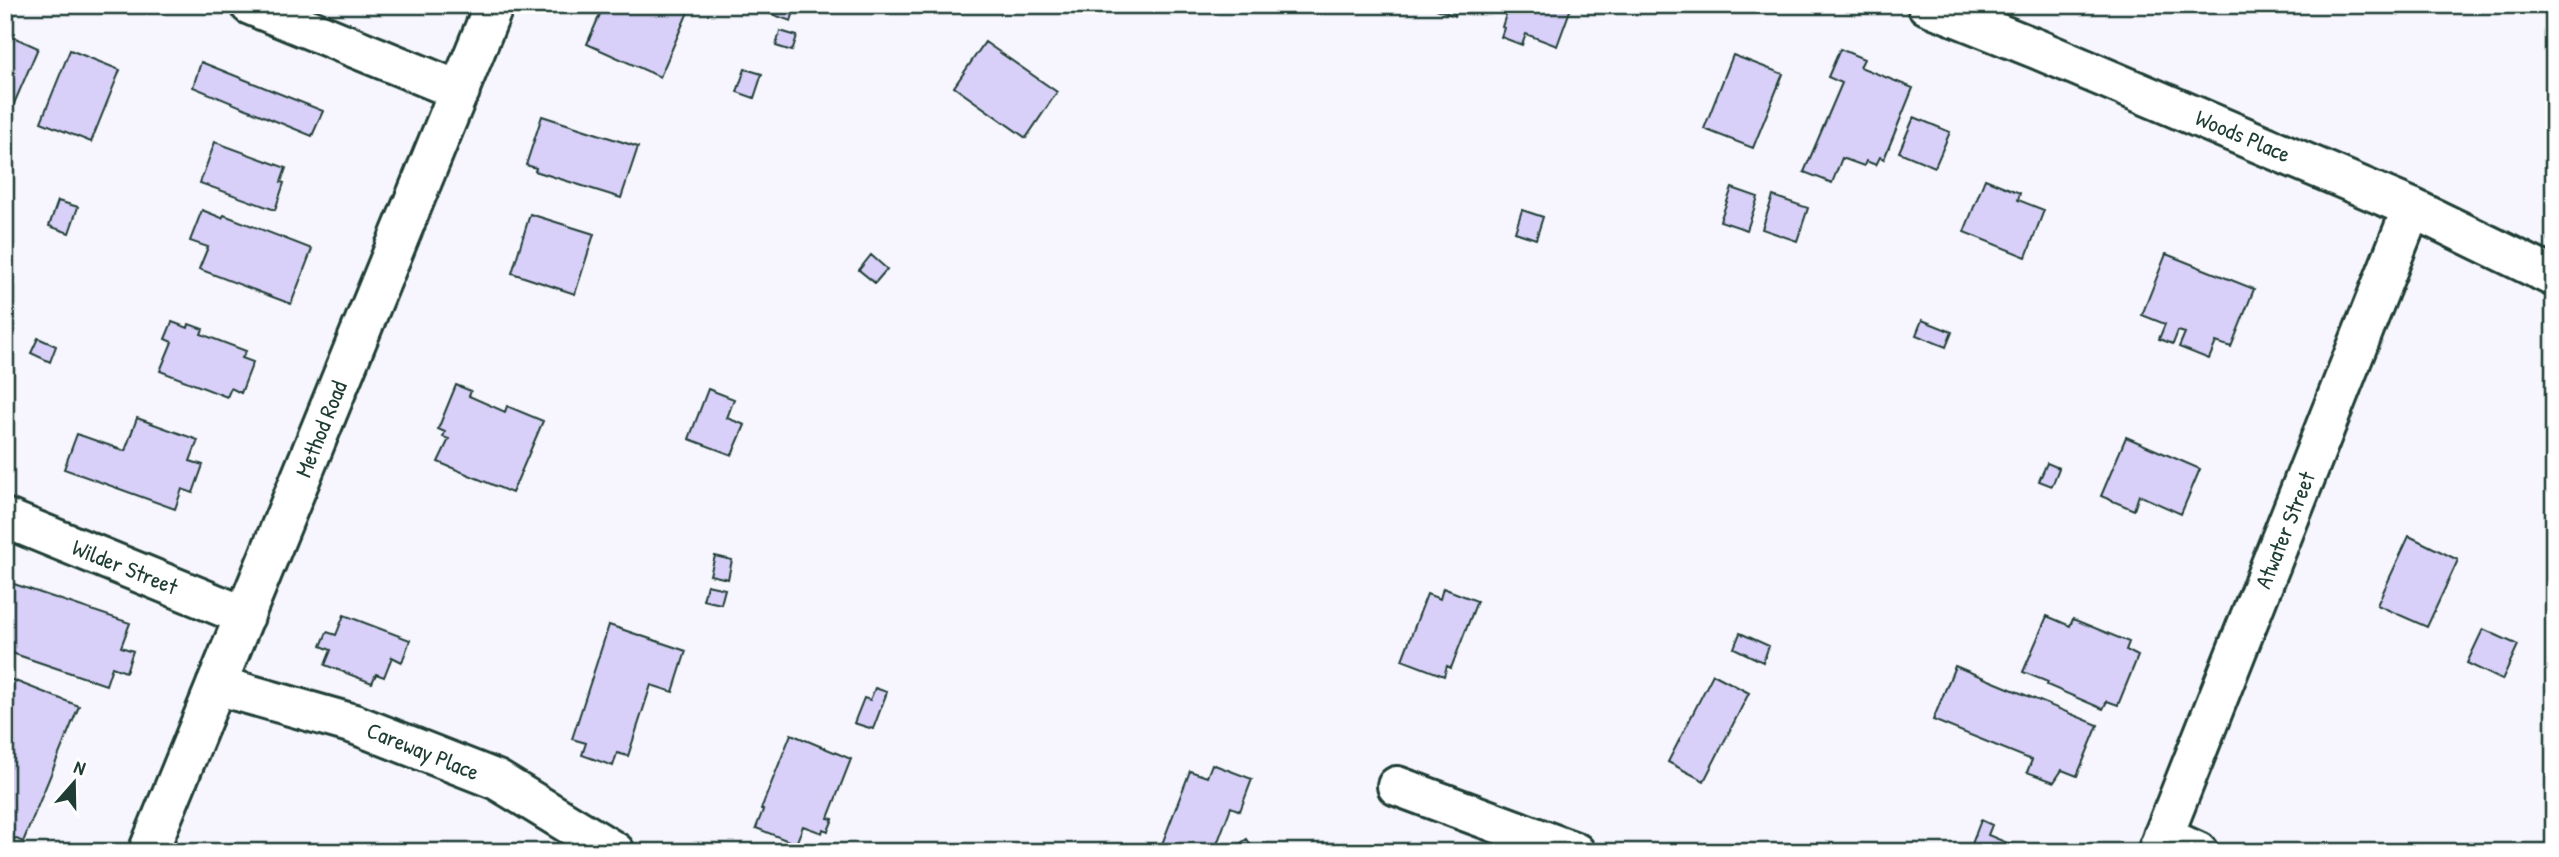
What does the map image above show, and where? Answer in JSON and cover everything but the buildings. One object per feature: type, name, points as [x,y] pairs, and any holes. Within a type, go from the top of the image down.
[{"type":"street","points":[[250,5],[460,92]]},
{"type":"street","name":"Method Road","points":[[148,852],[494,5]]},
{"type":"street","name":"Woods Place","points":[[1927,5],[2412,208],[2554,277]]},
{"type":"street","name":"Atwater Street","points":[[2160,844],[2412,208]]},
{"type":"street","name":"Wilder Street","points":[[5,518],[245,616]]},
{"type":"street","name":"Careway Place","points":[[216,685],[354,724],[498,780],[615,852]]},
{"type":"street","points":[[1397,786],[1575,852]]},
{"type":"street","points":[[2160,844],[2198,852]]}]
